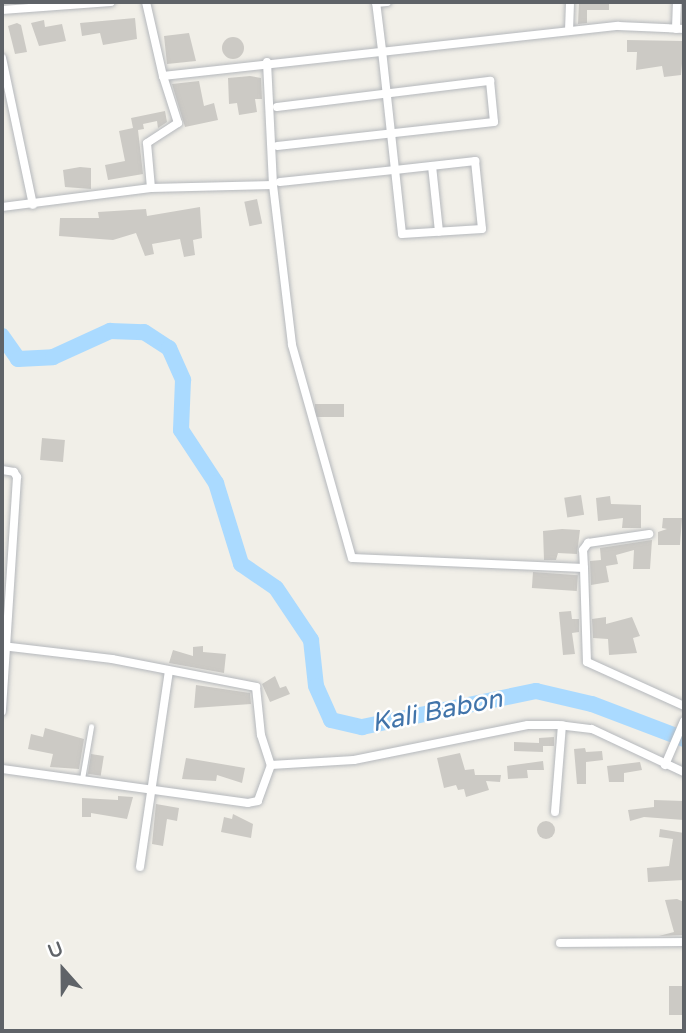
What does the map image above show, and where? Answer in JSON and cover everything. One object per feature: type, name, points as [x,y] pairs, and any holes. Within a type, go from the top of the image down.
[{"type":"street","points":[[2,10],[111,2]]},
{"type":"street","points":[[146,2],[163,76],[178,123],[147,143],[151,188]]},
{"type":"street","points":[[2,207],[151,188],[277,183],[395,170],[432,166],[475,161],[482,229],[401,234],[395,170],[387,94],[376,2],[387,2]]},
{"type":"street","points":[[569,31],[570,2]]},
{"type":"street","points":[[163,76],[267,62],[618,26],[680,29],[677,2]]},
{"type":"street","points":[[2,58],[33,205]]},
{"type":"street","points":[[267,62],[292,345],[352,558],[584,568]]},
{"type":"street","points":[[277,107],[490,81],[494,122],[277,146]]},
{"type":"street","points":[[432,166],[439,232]]},
{"type":"street","points":[[2,470],[14,472],[17,477],[6,616],[2,712]]},
{"type":"street","points":[[649,534],[588,543],[583,550],[585,659],[684,706]]},
{"type":"street","points":[[2,769],[253,803],[266,787],[271,765],[261,735],[256,687],[112,659],[5,646]]},
{"type":"street","points":[[140,867],[154,788],[169,671]]},
{"type":"street","points":[[667,761],[684,721]]},
{"type":"street","points":[[271,765],[355,760],[528,725],[562,725],[592,729],[667,761],[684,772]]},
{"type":"street","points":[[555,811],[562,725]]},
{"type":"street","points":[[560,943],[684,942]]},
{"type":"lane","points":[[82,779],[91,727]]},
{"type":"building","points":[[579,2],[609,2],[609,10],[587,10],[587,23],[578,24]]},
{"type":"building","points":[[135,18],[137,39],[103,45],[100,33],[82,36],[80,23]]},
{"type":"building","points":[[44,20],[45,27],[62,24],[66,41],[39,46],[31,23]]},
{"type":"building","points":[[17,23],[21,25],[27,52],[15,54],[8,26]]},
{"type":"building","points":[[189,33],[196,61],[167,64],[164,36]]},
{"type":"building","points":[[233,37],[241,40],[244,48],[241,56],[233,59],[225,56],[222,48],[225,40]]},
{"type":"building","points":[[627,40],[684,41],[681,75],[664,77],[662,66],[636,70],[637,52],[627,52]]},
{"type":"building","points":[[228,78],[261,78],[262,99],[255,99],[257,112],[239,115],[237,103],[229,104]]},
{"type":"building","points":[[199,81],[204,106],[214,103],[218,120],[185,127],[172,84]]},
{"type":"building","points":[[165,111],[167,122],[158,128],[157,121],[143,124],[144,129],[138,130],[143,174],[108,180],[105,165],[125,161],[119,131],[133,128],[131,118]]},
{"type":"building","points":[[91,168],[91,189],[65,187],[63,170]]},
{"type":"building","points":[[257,199],[262,223],[249,226],[244,202]]},
{"type":"building","points":[[200,207],[202,238],[193,240],[195,255],[184,257],[180,239],[152,244],[154,254],[145,256],[136,233],[113,240],[59,236],[60,218],[99,218],[98,212],[146,209],[147,216]]},
{"type":"building","points":[[315,404],[344,404],[344,417],[315,417]]},
{"type":"building","points":[[42,438],[65,440],[63,462],[40,460]]},
{"type":"building","points":[[581,495],[584,515],[567,517],[564,498]]},
{"type":"building","points":[[610,496],[611,504],[641,505],[641,528],[622,528],[623,518],[598,521],[596,498]]},
{"type":"building","points":[[663,518],[682,518],[680,545],[658,545],[658,532],[667,529],[662,528]]},
{"type":"building","points":[[580,530],[577,554],[558,553],[556,560],[544,560],[543,531]]},
{"type":"building","points":[[652,540],[650,569],[633,569],[634,550],[616,555],[618,564],[606,566],[609,582],[591,585],[590,561],[601,560],[600,548]]},
{"type":"building","points":[[533,572],[578,575],[577,591],[532,588]]},
{"type":"building","points":[[571,611],[572,619],[579,619],[579,632],[572,633],[575,654],[563,655],[559,612]]},
{"type":"building","points":[[606,617],[606,624],[632,617],[640,636],[633,638],[637,653],[609,655],[608,639],[593,638],[592,619]]},
{"type":"building","points":[[203,646],[203,652],[226,654],[224,673],[169,663],[173,650],[193,656],[193,647]]},
{"type":"building","points":[[275,676],[280,688],[286,686],[290,694],[270,702],[262,684]]},
{"type":"building","points":[[196,685],[250,693],[251,704],[194,708]]},
{"type":"building","points":[[45,728],[84,739],[79,769],[50,767],[53,754],[28,749],[31,734],[43,737]]},
{"type":"building","points":[[554,737],[554,746],[543,746],[543,752],[514,751],[514,742],[539,743],[539,738]]},
{"type":"building","points":[[585,748],[586,752],[602,751],[603,760],[586,762],[586,784],[577,784],[574,749]]},
{"type":"building","points":[[460,753],[465,770],[474,769],[475,775],[501,775],[500,782],[486,781],[489,790],[466,797],[464,789],[458,790],[456,785],[444,788],[437,758]]},
{"type":"building","points":[[91,754],[104,756],[101,776],[88,774]]},
{"type":"building","points":[[186,758],[245,768],[242,783],[217,775],[216,781],[182,779]]},
{"type":"building","points":[[543,761],[544,770],[527,770],[528,778],[508,779],[507,766]]},
{"type":"building","points":[[640,762],[642,770],[624,773],[624,782],[609,782],[607,766]]},
{"type":"building","points":[[118,796],[133,797],[127,819],[91,813],[91,817],[82,817],[82,798],[118,800]]},
{"type":"building","points":[[654,800],[684,801],[684,820],[644,817],[630,821],[628,810],[654,807]]},
{"type":"building","points":[[156,804],[179,808],[177,821],[167,819],[163,846],[152,844]]},
{"type":"building","points":[[233,814],[253,824],[251,838],[221,832],[224,817],[232,819]]},
{"type":"building","points":[[542,821],[550,821],[555,830],[553,837],[542,839],[537,834],[537,826]]},
{"type":"building","points":[[660,829],[684,833],[684,880],[648,882],[647,868],[669,866],[673,839],[659,837]]},
{"type":"building","points":[[677,899],[684,902],[684,935],[659,936],[674,932],[665,900]]},
{"type":"building","points":[[669,986],[684,986],[684,1015],[669,1015]]},
{"type":"waterway","name":"Kali Babon","points":[[2,336],[18,359],[53,357],[110,331],[144,332],[169,348],[183,380],[181,430],[216,483],[241,564],[276,588],[311,640],[316,686],[331,720],[362,727],[536,691],[592,704],[684,739]]}]
